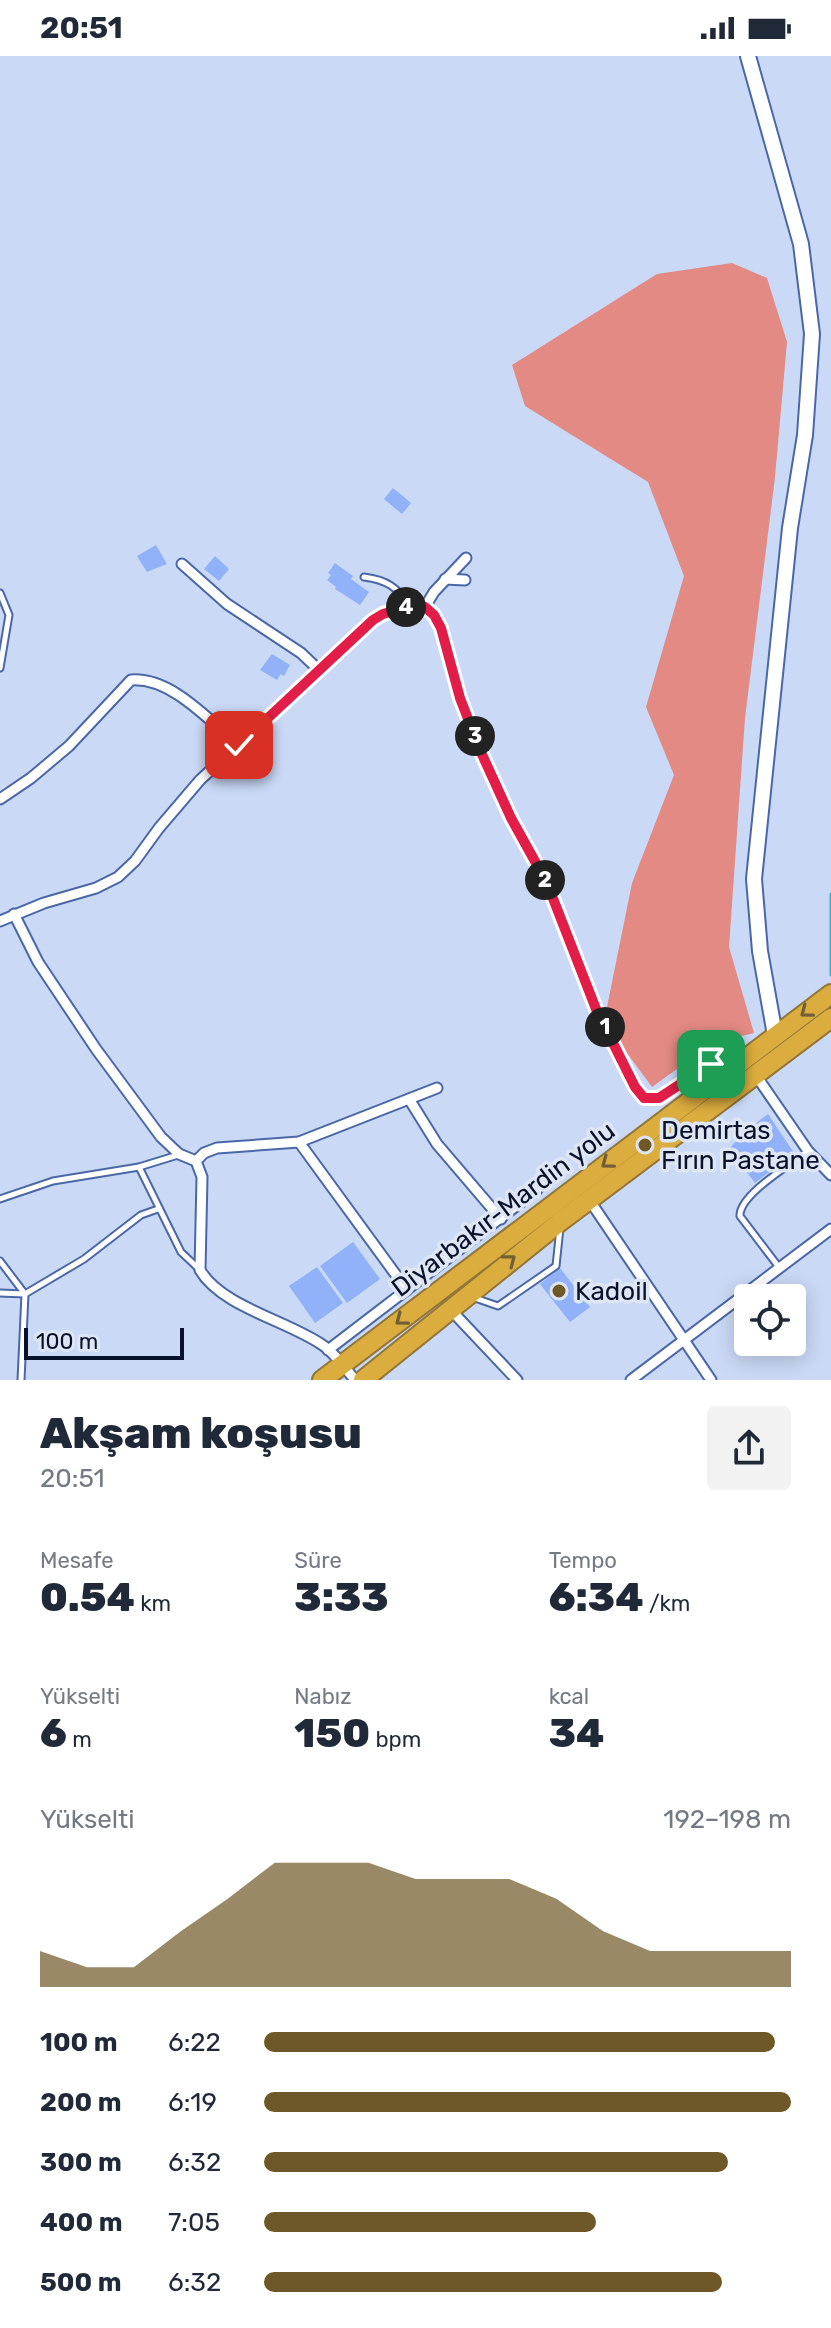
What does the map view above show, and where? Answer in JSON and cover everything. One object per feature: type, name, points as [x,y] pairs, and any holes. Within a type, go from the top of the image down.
[{"type":"highway","name":"Diyarbakır-Mardin yolu","points":[[322,1380],[831,994]]},
{"type":"highway","points":[[363,1380],[561,1221],[831,1018]]},
{"type":"street","points":[[748,56],[801,244],[812,334],[805,435],[790,528],[754,879],[760,951],[778,1033]]},
{"type":"street","points":[[425,607],[445,579],[466,558]]},
{"type":"street","points":[[182,564],[227,604],[301,653],[320,671]]},
{"type":"street","points":[[445,579],[465,580]]},
{"type":"street","points":[[0,921],[96,888],[118,877],[135,861],[200,780],[373,620],[410,606],[425,607],[441,628],[460,698],[480,750],[511,818],[547,883],[596,1009],[635,1087],[644,1098],[652,1100],[711,1064],[734,1066]]},
{"type":"street","points":[[0,799],[69,746],[131,680],[145,679],[162,685],[239,745]]},
{"type":"street","points":[[14,914],[38,962],[96,1049],[161,1137],[179,1154],[196,1161],[202,1177],[200,1270],[221,1294],[269,1316],[328,1350],[355,1380]]},
{"type":"street","points":[[755,1074],[808,1151],[831,1175]]},
{"type":"street","points":[[196,1161],[204,1153],[217,1148],[299,1142],[437,1088]]},
{"type":"street","points":[[409,1099],[437,1144],[501,1219]]},
{"type":"street","points":[[299,1142],[407,1290]]},
{"type":"street","points":[[328,1350],[537,1190]]},
{"type":"street","points":[[590,1201],[711,1380]]},
{"type":"street","points":[[631,1380],[778,1266],[831,1229]]},
{"type":"street","points":[[449,1308],[517,1380]]},
{"type":"lane","points":[[364,577],[386,581],[399,589],[410,606]]},
{"type":"lane","points":[[0,593],[9,615],[0,668]]},
{"type":"lane","points":[[778,1266],[740,1216],[740,1209],[770,1179],[808,1151]]},
{"type":"lane","points":[[0,1199],[53,1181],[139,1167],[179,1154]]},
{"type":"lane","points":[[139,1167],[181,1252],[200,1270]]},
{"type":"lane","points":[[0,1293],[25,1294],[84,1259],[141,1215],[158,1209]]},
{"type":"lane","points":[[466,1295],[498,1306],[556,1266],[561,1221]]},
{"type":"lane","points":[[0,1261],[25,1294],[21,1380]]},
{"type":"shaded area","points":[[732,263],[767,278],[787,342],[775,477],[745,718],[729,947],[754,1033],[713,1043],[652,1087],[604,1022],[632,883],[674,775],[646,707],[684,576],[648,482],[525,406],[512,365],[657,274]]},
{"type":"building","points":[[393,488],[411,503],[402,514],[384,499]]},
{"type":"building","points":[[156,545],[167,564],[147,572],[137,556]]},
{"type":"building","points":[[215,556],[229,569],[219,581],[204,569]]},
{"type":"building","points":[[335,563],[369,592],[360,605],[327,580]]},
{"type":"building","points":[[272,654],[290,665],[284,676],[281,674],[277,680],[260,670]]},
{"type":"building","points":[[768,1114],[794,1153],[755,1183],[729,1149],[742,1134]]},
{"type":"building","points":[[353,1242],[380,1279],[347,1303],[320,1266]]},
{"type":"building","points":[[317,1267],[343,1303],[315,1323],[289,1286]]},
{"type":"building","points":[[560,1268],[590,1307],[570,1322],[540,1284]]},
{"type":"waterway","points":[[831,894],[831,975]]},
{"type":"place","name":"Demirtas Fırın Pastane","points":[[645,1145]]},
{"type":"place","name":"Kadoil","points":[[559,1291]]},
{"type":"route","points":[[239,745],[373,620],[410,606],[425,607],[441,628],[460,698],[480,750],[511,818],[547,883],[596,1009],[635,1087],[644,1098],[659,1098],[711,1064]]}]
